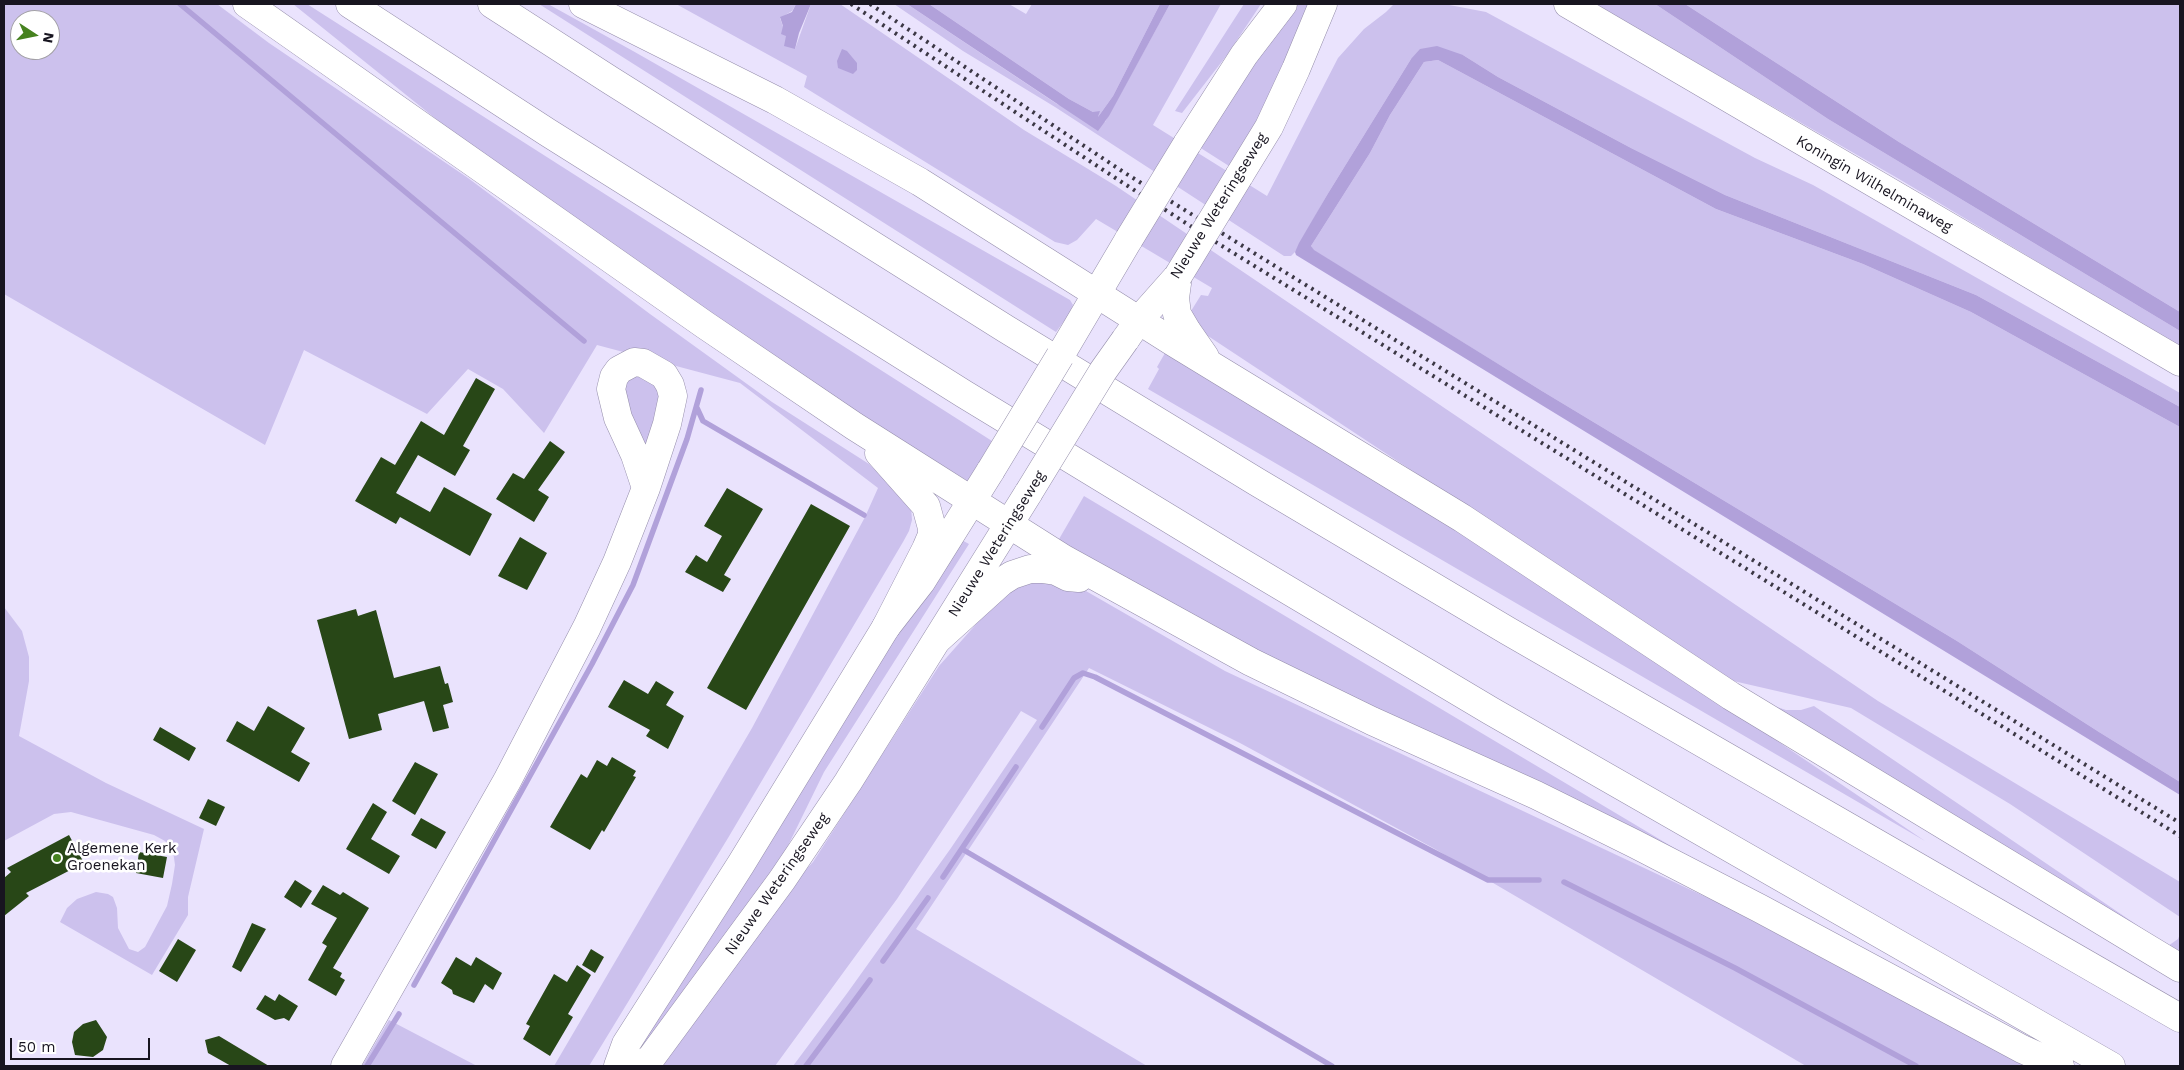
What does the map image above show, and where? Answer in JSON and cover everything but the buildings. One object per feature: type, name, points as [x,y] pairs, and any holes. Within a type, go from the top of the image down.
[{"type":"main road","points":[[247,4],[704,325],[854,426],[1101,580],[1251,662],[1372,721],[1536,795],[1634,844],[1759,908],[2022,1049],[2060,1066]]},
{"type":"main road","points":[[350,4],[547,132],[922,368],[1229,554],[1491,711],[2111,1066]]},
{"type":"main road","points":[[492,4],[618,86],[998,324],[1265,487],[1508,631],[2180,1018]]},
{"type":"main road","points":[[584,4],[775,100],[920,182],[1091,304],[1132,330],[1210,364],[1533,564],[1731,696],[2180,968]]},
{"type":"main road","points":[[886,627],[921,582],[973,500],[1187,144],[1244,55],[1283,4]]},
{"type":"main road","name":"Nieuwe Weteringseweg","points":[[640,1066],[651,1058],[782,880],[848,782],[1010,525],[1103,371],[1132,330],[1178,276],[1273,120],[1323,4]]},
{"type":"main road","name":"Koningin Wilhelminaweg","points":[[1568,4],[2180,362]]},
{"type":"main road","points":[[1178,276],[1175,298],[1180,320],[1210,364]]},
{"type":"main road","points":[[618,1066],[626,1044],[746,856],[886,627],[932,535],[931,521],[926,506],[854,426]]},
{"type":"main road","points":[[345,1066],[507,782],[587,627],[617,562],[646,488]]},
{"type":"main road","points":[[938,639],[1001,582],[1018,572],[1042,569],[1056,571],[1068,577],[1101,580]]},
{"type":"shaded area","points":[[4,4],[217,4],[269,43],[468,178],[650,314],[772,402],[869,464],[911,506],[912,520],[903,542],[728,838],[589,1066],[554,1066],[752,728],[865,517],[878,488],[740,383],[597,345],[544,433],[503,389],[468,369],[427,414],[304,350],[265,445],[4,294]]},
{"type":"shaded area","points":[[293,4],[307,4],[992,441],[968,481],[808,383],[451,131]]},
{"type":"shaded area","points":[[539,4],[548,4],[633,51],[1070,300],[1073,305],[1070,313],[1056,332]]},
{"type":"shaded area","points":[[676,4],[796,4],[792,11],[780,18],[786,35],[795,49],[811,4],[840,4],[1024,130],[1116,186],[1878,701],[2180,882],[2180,917],[2010,804],[1851,708],[1729,680],[1205,334],[1191,311],[1201,295],[1208,296],[1212,288],[1096,219],[1077,240],[1068,245],[1055,242],[804,87],[807,76]]},
{"type":"shaded area","points":[[796,4],[811,4],[799,33],[795,49],[784,46],[786,36],[781,34],[783,26],[780,17],[792,12]]},
{"type":"shaded area","points":[[894,4],[907,4],[1057,104],[1105,122],[1170,4],[1221,4],[1153,125],[1267,196],[1338,58],[1364,29],[1394,4],[1444,4],[1486,12],[1755,158],[1813,185],[2180,393],[2180,407],[1976,295],[1725,195],[1631,148],[1498,77],[1463,55],[1411,59],[1327,195],[1295,252],[1291,256],[1284,256],[1055,107],[963,51]]},
{"type":"shaded area","points":[[907,4],[929,4],[1069,99],[1093,112],[1100,111],[1098,117],[1113,96],[1160,4],[1170,4],[1109,116],[1098,131]]},
{"type":"shaded area","points":[[929,4],[1009,4],[1026,14],[1032,4],[1160,4],[1113,96],[1098,117],[1099,112],[1093,112],[1069,99]]},
{"type":"shaded area","points":[[1244,4],[1261,4],[1227,55],[1182,113],[1175,111]]},
{"type":"shaded area","points":[[1292,4],[1314,4],[1273,97],[1229,166],[1196,145]]},
{"type":"shaded area","points":[[1594,4],[1655,4],[1828,119],[2180,331],[2180,347],[1899,179]]},
{"type":"shaded area","points":[[1655,4],[1685,4],[1899,142],[2180,312],[2180,331],[1828,119]]},
{"type":"shaded area","points":[[1685,4],[2180,4],[2180,312],[1899,142]]},
{"type":"shaded area","points":[[1437,46],[1463,55],[1498,77],[1631,148],[1725,195],[1976,295],[2180,407],[2180,427],[1971,312],[1863,264],[1716,209],[1438,60],[1424,62],[1390,115],[1370,153],[1311,246],[1314,250],[1542,391],[1957,641],[2180,782],[2180,795],[1296,255],[1295,252],[1299,243],[1327,195],[1411,59],[1420,49]]},
{"type":"shaded area","points":[[842,49],[847,51],[857,63],[857,70],[853,74],[838,68],[837,61]]},
{"type":"shaded area","points":[[1438,60],[1716,209],[1863,264],[1971,312],[2180,427],[2180,782],[1957,641],[1542,391],[1313,250],[1311,246],[1370,153],[1390,115],[1424,62]]},
{"type":"shaded area","points":[[1169,346],[1516,564],[1925,841],[1148,389],[1159,369],[1157,367]]},
{"type":"shaded area","points":[[638,373],[664,392],[648,456],[641,448],[622,389],[631,374]]},
{"type":"shaded area","points":[[1084,496],[1686,855],[1497,766],[1317,690],[1055,546]]},
{"type":"shaded area","points":[[956,537],[969,544],[824,772],[781,860],[641,1054],[634,1044]]},
{"type":"shaded area","points":[[1039,580],[1072,583],[1225,671],[1723,905],[2026,1066],[1806,1066],[1435,849],[1240,743],[1089,668],[916,929],[1147,1066],[793,1066],[951,848],[1037,720],[1021,711],[897,899],[775,1066],[650,1066],[755,924],[813,862],[939,666],[1002,595],[1013,588]]},
{"type":"shaded area","points":[[4,607],[22,631],[29,657],[29,681],[19,736],[106,783],[204,829],[188,897],[188,915],[152,975],[60,922],[67,908],[77,899],[96,892],[108,894],[113,897],[117,908],[118,928],[129,949],[138,952],[145,947],[167,906],[172,884],[175,865],[173,851],[165,841],[154,835],[71,812],[54,814],[4,841]]},
{"type":"shaded area","points":[[1771,705],[1786,710],[1801,710],[1814,706],[2168,946],[2178,939],[2180,934],[2180,957]]},
{"type":"shaded area","points":[[389,1020],[477,1066],[362,1066]]},
{"type":"waterway","points":[[180,4],[584,341]]},
{"type":"waterway","points":[[414,985],[592,664],[633,585],[687,439],[701,390]]},
{"type":"waterway","points":[[697,408],[703,421],[864,515]]},
{"type":"waterway","points":[[1042,727],[1074,678],[1083,673],[1095,677],[1488,880],[1539,880]]},
{"type":"waterway","points":[[943,877],[1016,767]]},
{"type":"waterway","points":[[962,849],[1332,1066]]},
{"type":"waterway","points":[[1564,882],[1735,968],[1916,1066]]},
{"type":"waterway","points":[[883,961],[928,898]]},
{"type":"waterway","points":[[806,1066],[870,980]]},
{"type":"waterway","points":[[367,1066],[399,1014]]},
{"type":"railway","points":[[851,4],[1214,241],[2180,836]]},
{"type":"railway","points":[[870,4],[1125,173],[2180,823]]},
{"type":"place","name":"Algemene Kerk Groenekan","points":[[57,858]]}]
